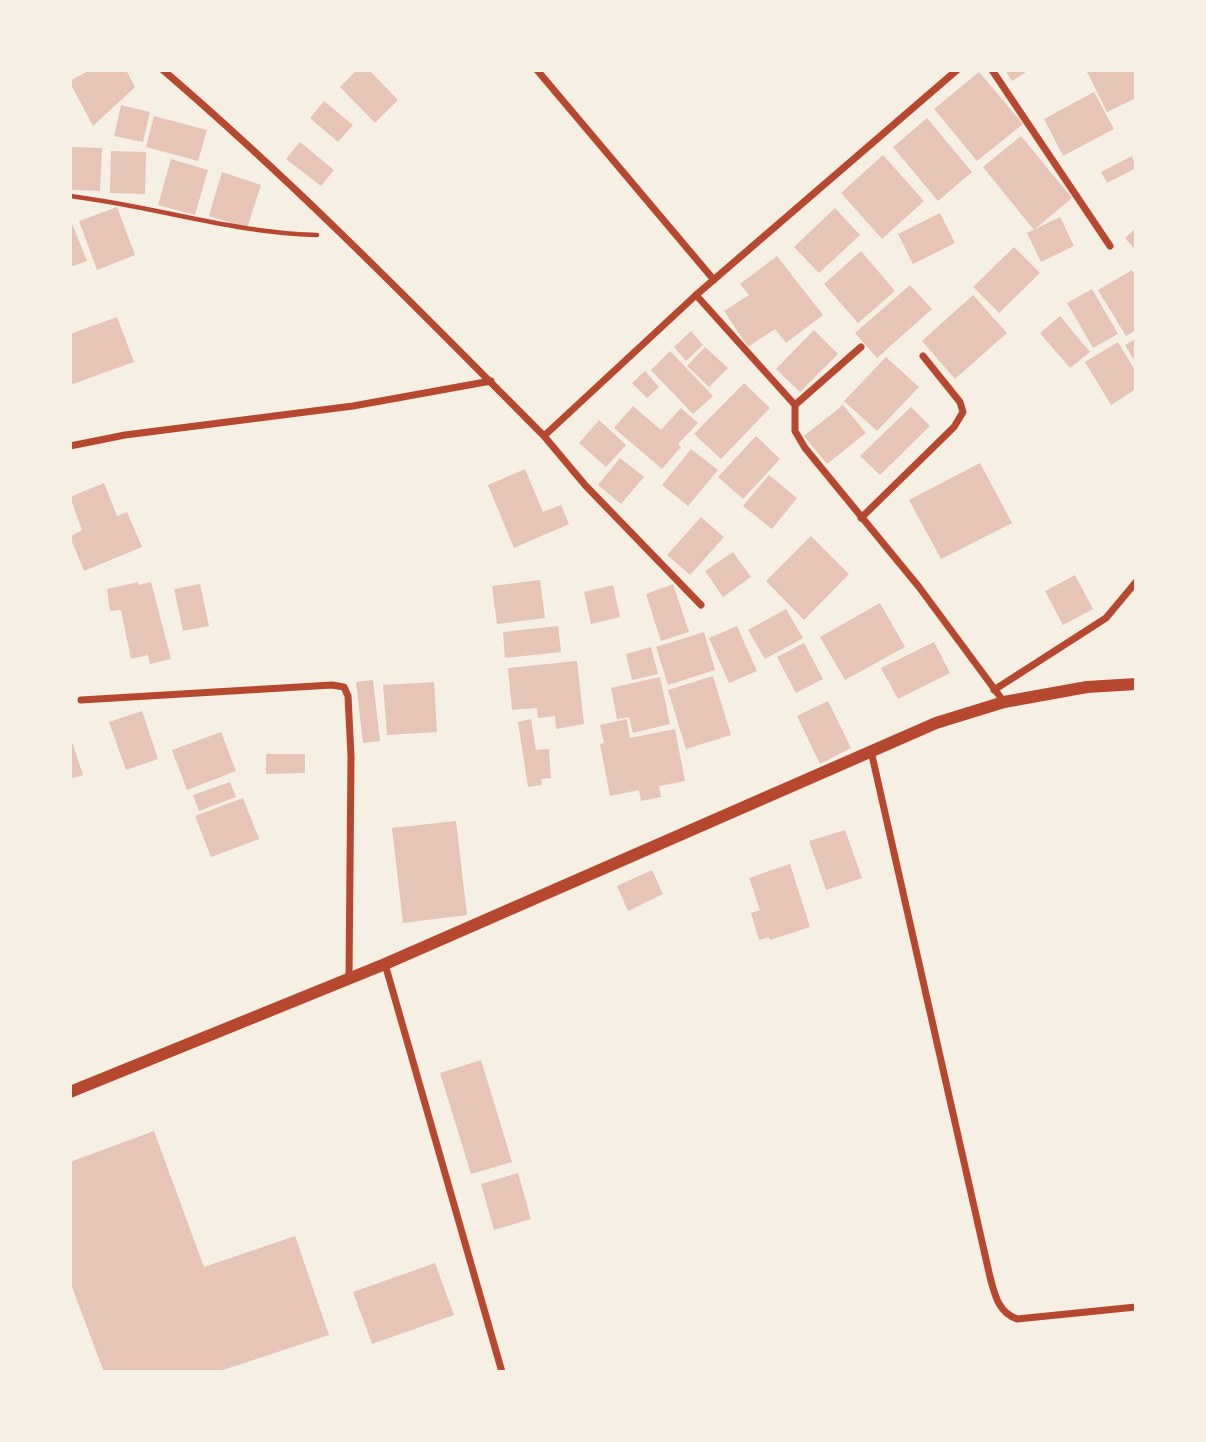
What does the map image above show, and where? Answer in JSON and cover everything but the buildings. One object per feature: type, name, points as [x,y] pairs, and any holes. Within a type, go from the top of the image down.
[{"type":"street","points":[[163,70],[342,235],[491,382],[544,436],[585,485],[701,605]]},
{"type":"street","points":[[537,70],[714,280]]},
{"type":"street","points":[[544,436],[696,295],[957,70]]},
{"type":"street","points":[[992,70],[1110,246]]},
{"type":"street","points":[[696,295],[795,405],[795,431],[805,448],[919,587],[1004,702]]},
{"type":"street","points":[[795,405],[861,348]]},
{"type":"street","points":[[861,518],[954,427],[963,412],[960,402],[923,356]]},
{"type":"street","points":[[70,446],[125,435],[353,406],[491,382]]},
{"type":"street","points":[[994,690],[1106,618],[1136,582]]},
{"type":"street","points":[[70,1091],[386,964],[936,723],[1004,702],[1087,687],[1136,684]]},
{"type":"street","points":[[81,700],[332,685],[344,688],[348,696],[351,756],[349,979]]},
{"type":"street","points":[[871,750],[990,1277],[999,1305],[1009,1316],[1017,1319],[1136,1307]]},
{"type":"street","points":[[386,964],[502,1372]]},
{"type":"path","points":[[70,196],[119,202],[156,213],[277,234],[342,235]]}]
